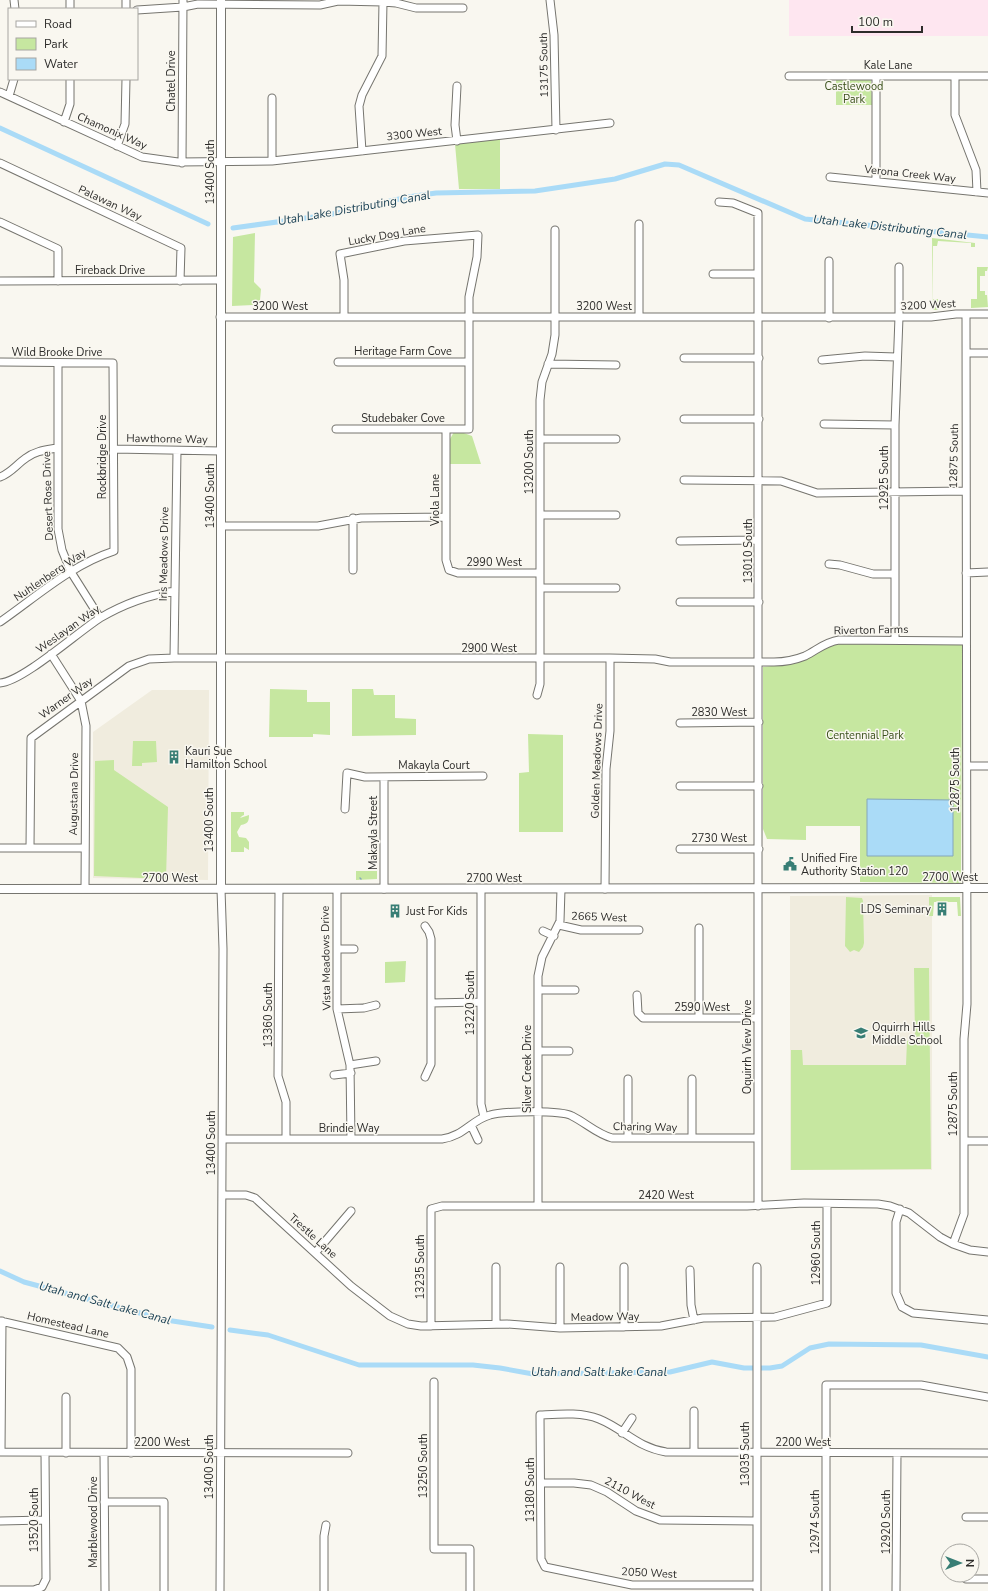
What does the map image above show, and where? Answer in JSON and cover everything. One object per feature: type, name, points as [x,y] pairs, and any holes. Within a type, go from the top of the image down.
[{"type":"main road","name":"13400 South","points":[[220,889],[221,2]]},
{"type":"main road","name":"2700 West","points":[[0,889],[988,888]]},
{"type":"street","name":"13175 South","points":[[550,0],[554,35],[556,130]]},
{"type":"street","points":[[138,10],[183,4],[221,2],[320,4],[338,1],[396,3],[416,8],[463,8]]},
{"type":"street","points":[[362,151],[359,106],[362,94],[382,56],[383,2]]},
{"type":"street","name":"Chatel Drive","points":[[182,163],[183,4]]},
{"type":"street","name":"Kale Lane","points":[[789,76],[988,76]]},
{"type":"street","points":[[876,76],[876,182]]},
{"type":"street","points":[[955,76],[955,115],[976,170],[977,192]]},
{"type":"street","points":[[8,96],[14,80]]},
{"type":"street","points":[[64,122],[70,104],[70,80]]},
{"type":"street","points":[[117,146],[125,124],[126,80]]},
{"type":"street","points":[[457,86],[455,125],[457,141]]},
{"type":"street","name":"Chamonix Way","points":[[0,92],[142,157],[182,163],[221,162]]},
{"type":"street","points":[[272,98],[272,161]]},
{"type":"street","name":"3300 West","points":[[221,162],[272,161],[610,123]]},
{"type":"street","name":"Palawan Way","points":[[0,163],[181,248],[180,280]]},
{"type":"street","name":"Verona Creek Way","points":[[830,177],[988,193]]},
{"type":"street","name":"13010 South","points":[[719,202],[733,203],[758,213],[758,888]]},
{"type":"street","points":[[0,222],[58,249],[58,281]]},
{"type":"street","points":[[639,224],[639,318]]},
{"type":"street","name":"13200 South","points":[[537,696],[540,684],[540,392],[554,344],[555,230]]},
{"type":"street","name":"Lucky Dog Lane","points":[[344,317],[344,280],[340,254],[412,240],[478,234],[477,257],[470,288],[469,317]]},
{"type":"street","points":[[829,261],[829,318]]},
{"type":"street","name":"12925 South","points":[[895,640],[895,424],[896,357],[899,317],[899,267]]},
{"type":"street","points":[[713,274],[758,274]]},
{"type":"street","name":"Fireback Drive","points":[[0,281],[221,280]]},
{"type":"street","name":"12875 South","points":[[954,1244],[963,1219],[964,1039],[967,1004],[965,491],[966,314]]},
{"type":"street","name":"3200 West","points":[[220,316],[829,318],[931,317],[988,314]]},
{"type":"street","points":[[469,317],[469,362]]},
{"type":"street","points":[[966,353],[988,353]]},
{"type":"street","points":[[822,360],[864,356],[896,357]]},
{"type":"street","points":[[684,358],[759,358]]},
{"type":"street","name":"Wild Brooke Drive","points":[[0,362],[113,363]]},
{"type":"street","name":"Heritage Farm Cove","points":[[338,362],[469,362]]},
{"type":"street","name":"Studebaker Cove","points":[[336,429],[469,429],[469,362]]},
{"type":"street","name":"Desert Rose Drive","points":[[58,363],[58,529],[62,550],[71,572],[100,618]]},
{"type":"street","name":"Rockbridge Drive","points":[[113,363],[114,551]]},
{"type":"street","points":[[548,364],[616,365]]},
{"type":"street","points":[[684,419],[759,419]]},
{"type":"street","points":[[824,424],[895,424]]},
{"type":"street","name":"Viola Lane","points":[[446,429],[446,560],[449,570]]},
{"type":"street","points":[[540,439],[616,439]]},
{"type":"street","points":[[0,477],[7,474],[28,456],[40,450],[57,448]]},
{"type":"street","name":"Hawthorne Way","points":[[114,449],[220,451]]},
{"type":"street","name":"Iris Meadows Drive","points":[[174,658],[177,451]]},
{"type":"street","points":[[684,480],[781,481],[817,493],[965,491]]},
{"type":"street","points":[[540,515],[616,515]]},
{"type":"street","points":[[220,526],[318,526],[353,518],[446,517]]},
{"type":"street","points":[[353,518],[353,570]]},
{"type":"street","points":[[680,541],[758,540]]},
{"type":"street","name":"Nuhlenberg Way","points":[[0,622],[71,572],[99,556],[114,551]]},
{"type":"street","points":[[829,564],[850,567],[861,572],[873,574],[895,574]]},
{"type":"street","name":"2990 West","points":[[449,570],[458,573],[540,573]]},
{"type":"street","points":[[966,572],[988,572]]},
{"type":"street","points":[[540,588],[616,588]]},
{"type":"street","name":"Weslayan Way","points":[[0,683],[17,677],[100,618],[136,601],[175,591]]},
{"type":"street","points":[[680,602],[759,602]]},
{"type":"street","name":"Riverton Farms","points":[[758,662],[786,662],[805,656],[829,642],[895,640],[966,641]]},
{"type":"street","points":[[50,654],[81,701]]},
{"type":"street","name":"2900 West","points":[[220,659],[540,660],[610,658],[655,659],[670,662],[758,662]]},
{"type":"street","name":"Golden Meadows Drive","points":[[606,888],[606,769],[610,731],[610,658]]},
{"type":"street","name":"Warner Way","points":[[30,848],[31,738],[129,666],[149,659],[220,659]]},
{"type":"street","name":"Augustana Drive","points":[[81,701],[86,726],[85,888]]},
{"type":"street","name":"2830 West","points":[[680,723],[759,722]]},
{"type":"street","points":[[966,766],[988,766]]},
{"type":"street","name":"Makayla Court","points":[[345,809],[346,773],[366,776],[483,776]]},
{"type":"street","name":"Makayla Street","points":[[384,776],[384,889]]},
{"type":"street","points":[[680,786],[759,786]]},
{"type":"street","points":[[0,848],[85,848]]},
{"type":"street","name":"2730 West","points":[[680,849],[759,849]]},
{"type":"street","name":"Oquirrh View Drive","points":[[758,888],[758,1206]]},
{"type":"street","name":"13400 South","points":[[220,889],[223,949],[220,1591]]},
{"type":"street","name":"13360 South","points":[[279,889],[278,1076],[286,1102],[286,1139]]},
{"type":"street","name":"Vista Meadows Drive","points":[[337,889],[337,1009],[351,1073],[351,1139]]},
{"type":"street","name":"13220 South","points":[[481,889],[481,1104],[484,1116]]},
{"type":"street","name":"Silver Creek Drive","points":[[538,1206],[538,990],[540,961],[559,925],[561,889]]},
{"type":"street","name":"2665 West","points":[[559,925],[582,930],[639,930]]},
{"type":"street","points":[[425,926],[431,939],[431,1064],[425,1077]]},
{"type":"street","points":[[699,928],[699,1018]]},
{"type":"street","points":[[543,931],[554,936]]},
{"type":"street","points":[[337,949],[354,949]]},
{"type":"street","points":[[538,990],[574,990]]},
{"type":"street","name":"2590 West","points":[[637,995],[638,1012],[643,1018],[646,1019],[758,1018]]},
{"type":"street","points":[[431,1003],[481,1002]]},
{"type":"street","points":[[337,1009],[364,1008],[376,1005]]},
{"type":"street","points":[[538,1051],[568,1051]]},
{"type":"street","points":[[350,1065],[376,1061]]},
{"type":"street","points":[[334,1075],[351,1073]]},
{"type":"street","points":[[628,1079],[628,1138]]},
{"type":"street","points":[[692,1079],[692,1138]]},
{"type":"street","name":"Brindie Way","points":[[222,1139],[442,1139],[458,1135],[484,1116],[498,1113],[538,1113]]},
{"type":"street","name":"Charing Way","points":[[538,1113],[566,1114],[603,1135],[612,1138],[758,1138]]},
{"type":"street","points":[[471,1126],[478,1140]]},
{"type":"street","points":[[964,1141],[988,1141]]},
{"type":"street","name":"Trestle Lane","points":[[222,1195],[249,1196],[255,1198],[352,1286],[384,1311]]},
{"type":"street","name":"12960 South","points":[[827,1204],[827,1303]]},
{"type":"street","name":"2420 West","points":[[431,1209],[442,1206],[758,1206],[878,1204],[900,1209],[909,1213],[940,1237],[954,1244],[970,1250],[988,1252]]},
{"type":"street","name":"13235 South","points":[[431,1209],[431,1326]]},
{"type":"street","points":[[900,1209],[896,1222],[896,1293],[899,1304],[905,1310],[913,1313],[988,1320]]},
{"type":"street","points":[[316,1252],[351,1211]]},
{"type":"street","points":[[560,1267],[560,1328]]},
{"type":"street","points":[[624,1267],[624,1327]]},
{"type":"street","name":"13035 South","points":[[756,1588],[757,1267]]},
{"type":"street","points":[[496,1268],[496,1324]]},
{"type":"street","points":[[690,1270],[690,1300],[694,1320]]},
{"type":"street","name":"Meadow Way","points":[[384,1311],[395,1319],[408,1324],[431,1326],[496,1324],[560,1328],[624,1327],[669,1326],[694,1320],[779,1316],[827,1303]]},
{"type":"street","points":[[0,1452],[1,1321]]},
{"type":"street","name":"Homestead Lane","points":[[1,1321],[118,1348],[127,1357],[131,1369],[131,1453]]},
{"type":"street","name":"13250 South","points":[[434,1382],[434,1549],[470,1549],[470,1591]]},
{"type":"street","name":"12974 South","points":[[826,1591],[826,1385],[921,1385],[988,1397]]},
{"type":"street","points":[[66,1397],[66,1452]]},
{"type":"street","points":[[694,1411],[694,1452]]},
{"type":"street","name":"2200 West","points":[[540,1415],[586,1416],[604,1422],[636,1442],[653,1450],[672,1452],[988,1453]]},
{"type":"street","name":"13180 South","points":[[540,1415],[541,1559],[543,1565]]},
{"type":"street","points":[[622,1433],[632,1418]]},
{"type":"street","name":"2200 West","points":[[0,1452],[348,1453]]},
{"type":"street","name":"13520 South","points":[[5,1590],[34,1590],[42,1587],[46,1579],[45,1453]]},
{"type":"street","name":"Marblewood Drive","points":[[104,1453],[104,1591]]},
{"type":"street","name":"12920 South","points":[[896,1591],[897,1453]]},
{"type":"street","name":"2110 West","points":[[541,1483],[574,1483],[591,1485],[607,1492],[636,1511],[660,1520],[756,1521]]},
{"type":"street","points":[[104,1502],[164,1502],[164,1591]]},
{"type":"street","points":[[966,1517],[988,1517]]},
{"type":"street","points":[[0,1521],[45,1520]]},
{"type":"street","points":[[324,1591],[324,1536],[326,1525]]},
{"type":"street","name":"2050 West","points":[[543,1565],[548,1568],[625,1584],[686,1588],[756,1588]]},
{"type":"shaded area","points":[[789,0],[988,0],[988,36],[789,36]]},
{"type":"shaded area","points":[[152,690],[209,690],[208,880],[93,878],[93,732]]},
{"type":"shaded area","name":"Oquirrh Hills Middle School","points":[[932,895],[932,1170],[790,1170],[790,896]]},
{"type":"green space","name":"Castlewood Park","points":[[836,80],[871,80],[872,105],[836,105]]},
{"type":"green space","points":[[500,139],[500,189],[459,189],[455,144]]},
{"type":"green space","points":[[255,233],[254,282],[261,289],[260,300],[253,305],[232,306],[233,237]]},
{"type":"green space","points":[[932,238],[975,243],[975,247],[971,247],[971,243],[938,241],[937,246],[933,246],[933,299],[938,299],[938,310],[933,310]]},
{"type":"green space","points":[[977,267],[988,267],[987,271],[985,271],[985,276],[980,276],[980,291],[985,291],[985,295],[987,295],[988,307],[971,308],[971,299],[977,299]]},
{"type":"green space","points":[[454,432],[461,432],[472,436],[481,464],[450,464],[450,439]]},
{"type":"green space","name":"Centennial Park","points":[[839,644],[962,645],[961,883],[860,882],[860,826],[806,826],[806,840],[767,839],[763,829],[763,667],[797,663],[824,648]]},
{"type":"green space","points":[[270,689],[307,690],[307,702],[330,702],[330,735],[313,734],[313,737],[269,737]]},
{"type":"green space","points":[[352,689],[373,689],[374,695],[395,695],[395,718],[416,719],[416,735],[352,736]]},
{"type":"green space","points":[[528,734],[563,735],[563,832],[519,832],[519,773],[529,772]]},
{"type":"green space","points":[[133,741],[156,741],[157,762],[142,763],[142,766],[132,766]]},
{"type":"green space","points":[[114,760],[114,770],[168,807],[166,879],[94,876],[95,761]]},
{"type":"green space","points":[[231,812],[244,812],[244,815],[240,818],[249,815],[248,822],[241,825],[237,832],[239,837],[246,838],[249,842],[249,850],[244,847],[244,852],[231,852]]},
{"type":"green space","points":[[356,871],[377,871],[377,879],[356,880]]},
{"type":"green space","points":[[846,897],[862,898],[863,901],[864,943],[859,952],[854,950],[850,952],[845,946]]},
{"type":"green space","points":[[929,897],[960,897],[961,916],[958,916],[957,902],[934,902],[933,916],[929,916]]},
{"type":"green space","points":[[406,961],[405,982],[385,983],[385,962]]},
{"type":"green space","points":[[914,968],[929,968],[931,1169],[791,1170],[791,1050],[802,1050],[803,1065],[906,1065],[907,1041],[915,1040]]},
{"type":"water","points":[[867,799],[953,800],[953,856],[867,856]]},
{"type":"waterway","name":"Utah Lake Distributing Canal","points":[[0,128],[208,224]]},
{"type":"waterway","name":"Utah Lake Distributing Canal","points":[[233,228],[328,215],[408,197],[436,193],[535,191],[615,179],[665,164],[679,165],[805,219],[988,237]]},
{"type":"waterway","name":"Utah and Salt Lake Canal","points":[[0,1271],[24,1282],[166,1320],[212,1327]]},
{"type":"waterway","name":"Utah and Salt Lake Canal","points":[[230,1330],[268,1335],[359,1365],[473,1365],[533,1374],[670,1372],[712,1362],[744,1368],[770,1368],[782,1366],[810,1348],[829,1344],[921,1345],[988,1357]]},
{"type":"place","name":"Kauri Sue Hamilton School","points":[[174,757]]},
{"type":"place","name":"Unified Fire Authority Station 120","points":[[790,864]]},
{"type":"place","name":"LDS Seminary","points":[[942,909]]},
{"type":"place","name":"Just For Kids","points":[[395,911]]},
{"type":"place","name":"Oquirrh Hills Middle School","points":[[861,1033]]}]
